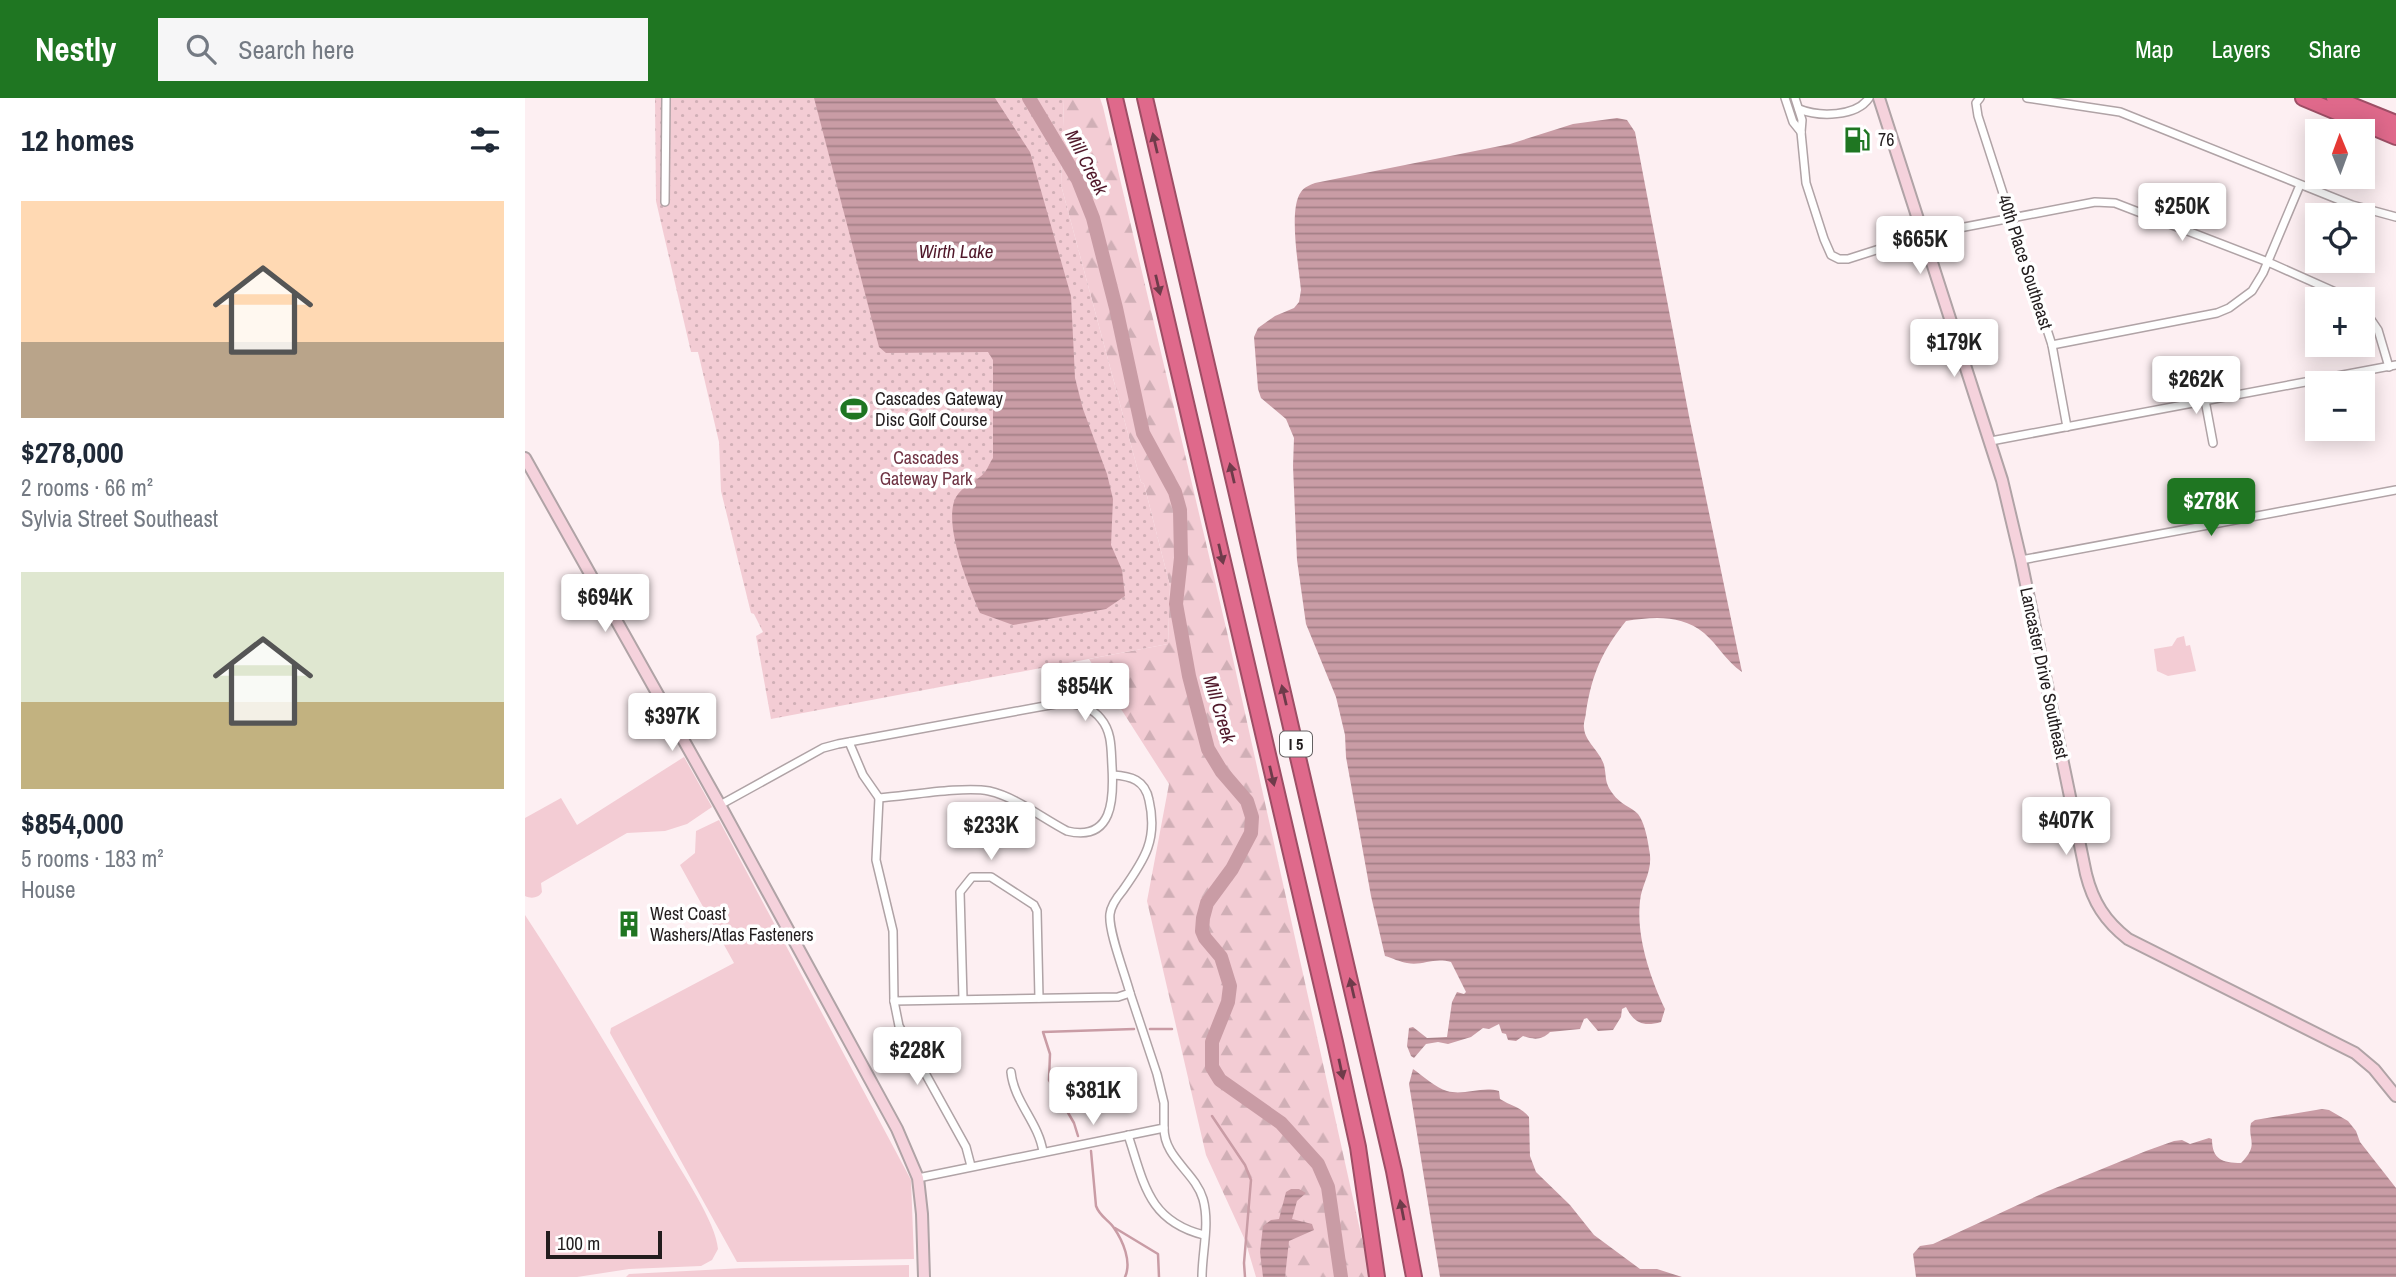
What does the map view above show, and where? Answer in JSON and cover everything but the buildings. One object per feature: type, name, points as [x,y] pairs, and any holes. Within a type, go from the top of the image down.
[{"type":"highway","name":"I 5","points":[[1108,98],[1121,125]]},
{"type":"highway","name":"I 5","points":[[1115,98],[1338,1055],[1358,1147],[1377,1277]]},
{"type":"highway","points":[[2303,98],[2396,136]]},
{"type":"highway","points":[[2334,98],[2396,123]]},
{"type":"highway","name":"I 5","points":[[1146,102],[1392,1159],[1414,1277]]},
{"type":"main road","name":"Lancaster Drive Southeast","points":[[1878,98],[1991,441],[2021,560],[2086,874],[2093,896],[2105,917],[2118,931],[2144,948],[2355,1053],[2374,1069],[2396,1096]]},
{"type":"main road","points":[[525,458],[720,805],[897,1129],[918,1178],[924,1277]]},
{"type":"street","points":[[665,202],[666,98]]},
{"type":"street","points":[[1785,98],[1793,122],[1801,132]]},
{"type":"street","points":[[1795,98],[1802,120],[1806,183],[1831,255],[1839,259],[1848,259],[1923,235],[2095,202],[2115,203],[2324,287]]},
{"type":"street","points":[[1799,109],[1809,113],[1836,113],[1863,106],[1869,98]]},
{"type":"street","points":[[2027,98],[2120,112],[2300,185],[2359,207],[2396,217]]},
{"type":"street","name":"40th Place Southeast","points":[[1979,99],[1978,115],[2052,345],[2067,427]]},
{"type":"street","points":[[2052,345],[2217,313],[2229,308],[2252,291],[2300,185]]},
{"type":"street","points":[[1991,441],[2393,366],[2375,326]]},
{"type":"street","points":[[2205,400],[2213,443]]},
{"type":"street","points":[[2222,487],[2228,520]]},
{"type":"street","points":[[2021,560],[2396,490]]},
{"type":"street","points":[[720,805],[810,754],[849,742],[1051,704],[1073,703],[1090,710],[1104,724],[1111,739],[1112,803],[1103,824],[1086,833],[1066,831],[990,792],[965,790],[879,798]]},
{"type":"street","points":[[849,742],[863,775],[879,798],[877,859],[893,931],[894,1001],[899,1027],[966,1147],[971,1166]]},
{"type":"street","points":[[1113,775],[1124,775],[1138,780],[1145,787],[1151,810],[1152,831],[1145,857],[1119,895],[1110,914],[1111,927],[1160,1084],[1165,1112],[1165,1145],[1191,1176],[1202,1197],[1206,1217],[1202,1277]]},
{"type":"street","points":[[963,999],[960,892],[972,877],[983,875],[991,877],[1034,905],[1037,911],[1039,998]]},
{"type":"street","points":[[894,1001],[1118,997],[1130,993]]},
{"type":"street","points":[[1011,1072],[1013,1086],[1041,1140],[1043,1152]]},
{"type":"street","points":[[918,1178],[1164,1128]]},
{"type":"street","points":[[1128,1135],[1146,1189],[1161,1212],[1178,1226],[1204,1234]]},
{"type":"green space","name":"Cascades Gateway Park","points":[[655,98],[1064,98],[1061,185],[1170,586],[1168,644],[771,719],[756,636],[763,632],[751,613],[721,491],[719,442],[698,352],[691,352],[656,201]]},
{"type":"green space","points":[[1064,98],[1100,98],[1103,107],[1227,632],[1368,1266],[1368,1277],[1256,1277],[1245,1240],[1206,1155],[1147,901],[1169,784],[1089,659],[1168,644],[1170,586],[1061,185]]},
{"type":"green space","points":[[2184,636],[2186,646],[2190,645],[2196,671],[2168,676],[2157,671],[2154,649],[2172,646],[2177,638]]},
{"type":"green space","points":[[684,757],[712,807],[687,824],[665,831],[627,833],[541,883],[542,892],[539,896],[525,896],[525,818],[561,798],[577,825]]},
{"type":"green space","points":[[719,820],[911,1180],[914,1259],[737,1262],[610,1033],[611,1028],[734,963],[680,865],[695,853],[696,831]]},
{"type":"green space","points":[[525,915],[598,1031],[705,1212],[718,1249],[712,1260],[701,1266],[629,1269],[577,1277],[525,1277]]},
{"type":"green space","points":[[909,1265],[909,1277],[626,1277],[629,1274],[744,1268]]},
{"type":"water","name":"Wirth Lake","points":[[814,98],[995,98],[1030,152],[1071,296],[1075,378],[1113,499],[1111,545],[1122,570],[1125,596],[1106,609],[1013,625],[980,613],[959,555],[952,522],[956,497],[982,475],[993,458],[993,360],[988,352],[886,353],[879,347]]},
{"type":"water","points":[[1617,118],[1627,120],[1635,132],[1689,416],[1742,672],[1704,633],[1686,623],[1666,618],[1626,621],[1599,664],[1588,698],[1585,733],[1602,760],[1610,790],[1638,814],[1647,836],[1650,864],[1641,894],[1640,928],[1649,970],[1665,1009],[1661,1022],[1640,1022],[1632,1017],[1626,1007],[1622,1009],[1621,1017],[1613,1030],[1598,1031],[1587,1018],[1580,1029],[1550,1032],[1538,1039],[1523,1036],[1516,1041],[1508,1040],[1499,1024],[1489,1029],[1483,1028],[1471,1037],[1448,1044],[1426,1044],[1414,1058],[1407,1046],[1409,1028],[1413,1027],[1427,1038],[1447,1037],[1452,1002],[1457,992],[1466,992],[1451,962],[1439,960],[1413,964],[1385,956],[1371,896],[1346,757],[1345,735],[1336,697],[1306,624],[1297,560],[1294,438],[1286,419],[1261,398],[1254,337],[1258,328],[1275,316],[1294,308],[1299,302],[1301,290],[1295,239],[1295,211],[1297,200],[1307,186],[1510,144],[1573,124]]},
{"type":"water","points":[[1413,1069],[1447,1091],[1499,1091],[1500,1099],[1529,1117],[1530,1156],[1536,1172],[1570,1205],[1594,1235],[1640,1269],[1657,1269],[1682,1277],[1440,1277],[1409,1084]]},
{"type":"water","points":[[2322,1109],[2348,1121],[2360,1142],[2396,1188],[2396,1277],[1916,1277],[1913,1254],[1920,1246],[1933,1244],[2048,1191],[2174,1141],[2182,1140],[2190,1144],[2209,1138],[2212,1139],[2212,1146],[2219,1159],[2241,1163],[2250,1151],[2250,1129],[2255,1120]]},
{"type":"water","points":[[1291,1189],[1306,1193],[1297,1201],[1292,1219],[1312,1224],[1314,1230],[1289,1241],[1285,1277],[1263,1277],[1260,1252],[1263,1226],[1271,1220],[1279,1219],[1286,1192]]},
{"type":"waterway","name":"Mill Creek","points":[[1029,98],[1078,180],[1093,218],[1143,433],[1175,492],[1180,510],[1181,558],[1176,604],[1189,676],[1208,749],[1222,772],[1247,801],[1252,817],[1251,833],[1232,869],[1207,903],[1203,918],[1202,931],[1221,957],[1230,986],[1228,1002],[1212,1042],[1212,1067],[1220,1080],[1281,1123],[1318,1164],[1328,1187],[1341,1277]]},
{"type":"waterway","points":[[1078,1136],[1074,1123],[1049,1080],[1050,1054],[1043,1032],[1134,1029]]},
{"type":"waterway","points":[[1150,1029],[1172,1029]]},
{"type":"waterway","points":[[1212,1116],[1245,1165],[1251,1180],[1245,1277]]},
{"type":"waterway","points":[[1091,1151],[1096,1206],[1114,1228],[1123,1245],[1127,1258],[1125,1277]]},
{"type":"waterway","points":[[1115,1228],[1158,1254],[1159,1277]]},
{"type":"place","name":"76","points":[[1857,140]]},
{"type":"place","name":"Cascades Gateway Disc Golf Course","points":[[854,409]]},
{"type":"place","name":"West Coast Washers/Atlas Fasteners","points":[[629,924]]}]
